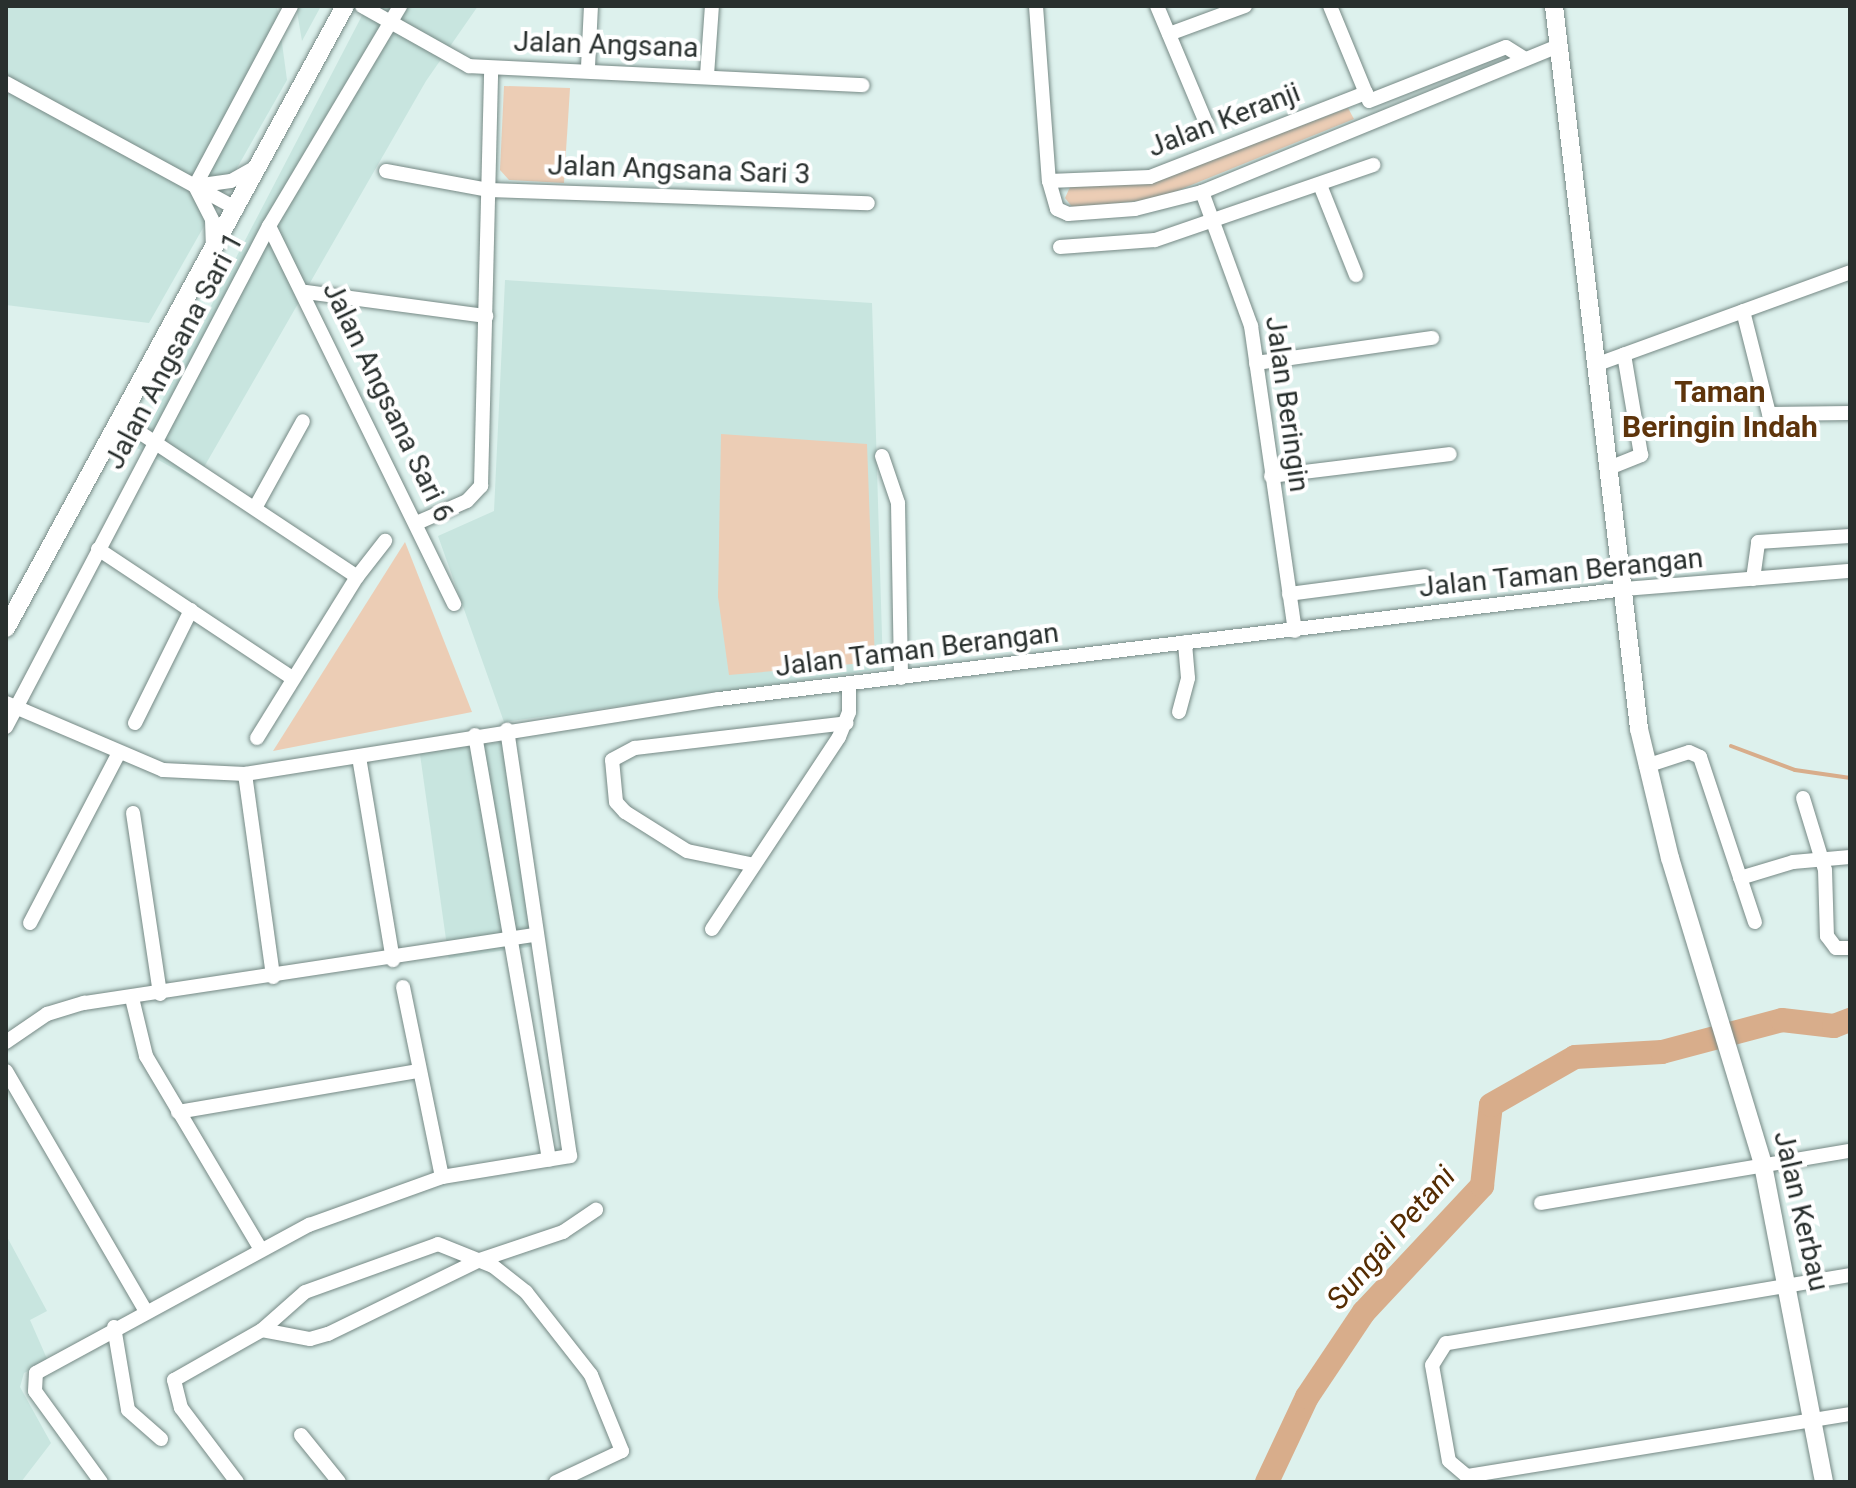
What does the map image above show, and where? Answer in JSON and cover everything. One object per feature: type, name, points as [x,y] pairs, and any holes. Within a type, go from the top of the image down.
[{"type":"street","points":[[195,186],[234,107],[291,6]]},
{"type":"street","points":[[6,628],[124,422],[345,6]]},
{"type":"street","name":"Jalan Angsana","points":[[362,6],[451,59],[491,68],[588,67],[863,85]]},
{"type":"street","name":"Jalan Angsana Sari 1","points":[[6,727],[11,706],[269,226],[400,6]]},
{"type":"street","points":[[588,67],[591,6]]},
{"type":"street","points":[[707,75],[712,6]]},
{"type":"street","points":[[1036,6],[1049,181],[1057,209],[1068,214],[1135,209],[1202,192],[1376,117],[1556,47]]},
{"type":"street","points":[[1157,6],[1207,125]]},
{"type":"street","points":[[1169,34],[1245,6]]},
{"type":"street","points":[[1330,6],[1376,117]]},
{"type":"street","name":"Jalan Kerbau","points":[[1554,6],[1556,47],[1646,766],[1763,1165],[1792,1284],[1824,1482]]},
{"type":"street","name":"Jalan Keranji","points":[[1049,181],[1150,177],[1506,47],[1525,59]]},
{"type":"street","points":[[419,522],[467,501],[481,486],[491,68]]},
{"type":"street","points":[[6,83],[237,209]]},
{"type":"street","points":[[195,186],[231,181],[260,165]]},
{"type":"street","points":[[1060,247],[1155,240],[1214,224],[1373,165]]},
{"type":"street","name":"Jalan Angsana Sari 3","points":[[386,171],[489,190],[868,203]]},
{"type":"street","points":[[1320,185],[1356,275]]},
{"type":"street","points":[[195,186],[212,220],[212,256]]},
{"type":"street","name":"Jalan Beringin","points":[[1202,192],[1245,304],[1295,631]]},
{"type":"street","name":"Jalan Angsana Sari 6","points":[[269,226],[306,292],[419,522],[454,604]]},
{"type":"street","points":[[1595,365],[1850,272]]},
{"type":"street","points":[[306,292],[486,316]]},
{"type":"street","points":[[1743,311],[1769,414],[1850,413]]},
{"type":"street","points":[[1256,363],[1432,338]]},
{"type":"street","points":[[1609,468],[1641,455],[1624,354]]},
{"type":"street","points":[[255,508],[303,421]]},
{"type":"street","points":[[124,422],[357,577]]},
{"type":"street","points":[[1271,476],[1450,454]]},
{"type":"street","points":[[882,456],[898,503],[901,678]]},
{"type":"street","points":[[1753,579],[1758,542],[1850,536]]},
{"type":"street","points":[[257,738],[291,677],[357,577],[385,541]]},
{"type":"street","points":[[98,549],[291,677]]},
{"type":"street","name":"Jalan Taman Berangan","points":[[11,706],[119,753],[173,772],[245,774],[507,730],[1185,642],[1625,589],[1850,571]]},
{"type":"street","points":[[1289,594],[1425,576]]},
{"type":"street","points":[[135,723],[191,610]]},
{"type":"street","points":[[1179,712],[1188,678],[1185,642]]},
{"type":"street","points":[[712,929],[750,864],[847,723],[849,685]]},
{"type":"street","points":[[750,864],[687,851],[625,812],[616,802],[612,760],[635,748],[847,723]]},
{"type":"street","points":[[101,1482],[32,1382],[114,1327],[260,1248],[442,1177],[570,1156],[507,730]]},
{"type":"street","points":[[475,735],[549,1160]]},
{"type":"street","points":[[1646,766],[1689,752],[1700,757],[1755,922]]},
{"type":"street","points":[[30,923],[119,753]]},
{"type":"street","points":[[359,757],[393,960]]},
{"type":"street","points":[[245,774],[273,977]]},
{"type":"street","points":[[1803,798],[1823,861],[1827,936],[1836,948],[1850,948]]},
{"type":"street","points":[[133,813],[160,994]]},
{"type":"street","points":[[1740,878],[1850,857]]},
{"type":"street","points":[[6,1042],[47,1014],[536,935]]},
{"type":"street","points":[[403,987],[442,1177]]},
{"type":"street","points":[[132,998],[141,1044],[260,1248]]},
{"type":"street","points":[[6,1071],[145,1310]]},
{"type":"street","points":[[178,1112],[418,1071]]},
{"type":"street","points":[[1541,1203],[1850,1151]]},
{"type":"street","points":[[262,1330],[319,1338],[480,1260],[542,1241],[596,1210]]},
{"type":"street","points":[[237,1482],[172,1386],[262,1330],[305,1292],[430,1246],[480,1260],[526,1292],[566,1335],[621,1438],[618,1456],[556,1482]]},
{"type":"street","points":[[1850,1275],[1446,1343],[1432,1365],[1449,1461],[1467,1476],[1850,1414]]},
{"type":"street","points":[[114,1327],[128,1410],[161,1439]]},
{"type":"street","points":[[301,1435],[339,1482]]},
{"type":"shaded area","points":[[6,6],[277,6],[287,80],[149,323],[6,305]]},
{"type":"shaded area","points":[[296,6],[321,6],[302,41]]},
{"type":"shaded area","points":[[367,6],[478,6],[426,81],[196,481],[137,448]]},
{"type":"shaded area","points":[[504,86],[570,88],[564,183],[509,180],[500,170]]},
{"type":"shaded area","points":[[1348,108],[1354,119],[1157,199],[1073,208],[1065,198],[1070,187],[1153,181]]},
{"type":"shaded area","points":[[505,280],[872,303],[883,669],[504,722],[438,536],[494,511]]},
{"type":"shaded area","points":[[721,434],[867,444],[875,662],[729,675],[718,597]]},
{"type":"shaded area","points":[[405,542],[472,712],[273,751]]},
{"type":"shaded area","points":[[507,741],[536,946],[449,958],[420,753]]},
{"type":"shaded area","points":[[6,1235],[47,1311],[30,1320],[48,1361],[24,1373],[20,1387],[51,1443],[21,1482],[6,1482]]},
{"type":"waterway","points":[[1731,746],[1795,770],[1850,778]]},
{"type":"waterway","name":"Sungai Petani","points":[[1267,1482],[1307,1397],[1364,1312],[1482,1186],[1491,1105],[1575,1057],[1662,1052],[1782,1020],[1834,1026],[1850,1020]]},
{"type":"district","name":"Taman Beringin Indah","points":[[1720,409]]}]
